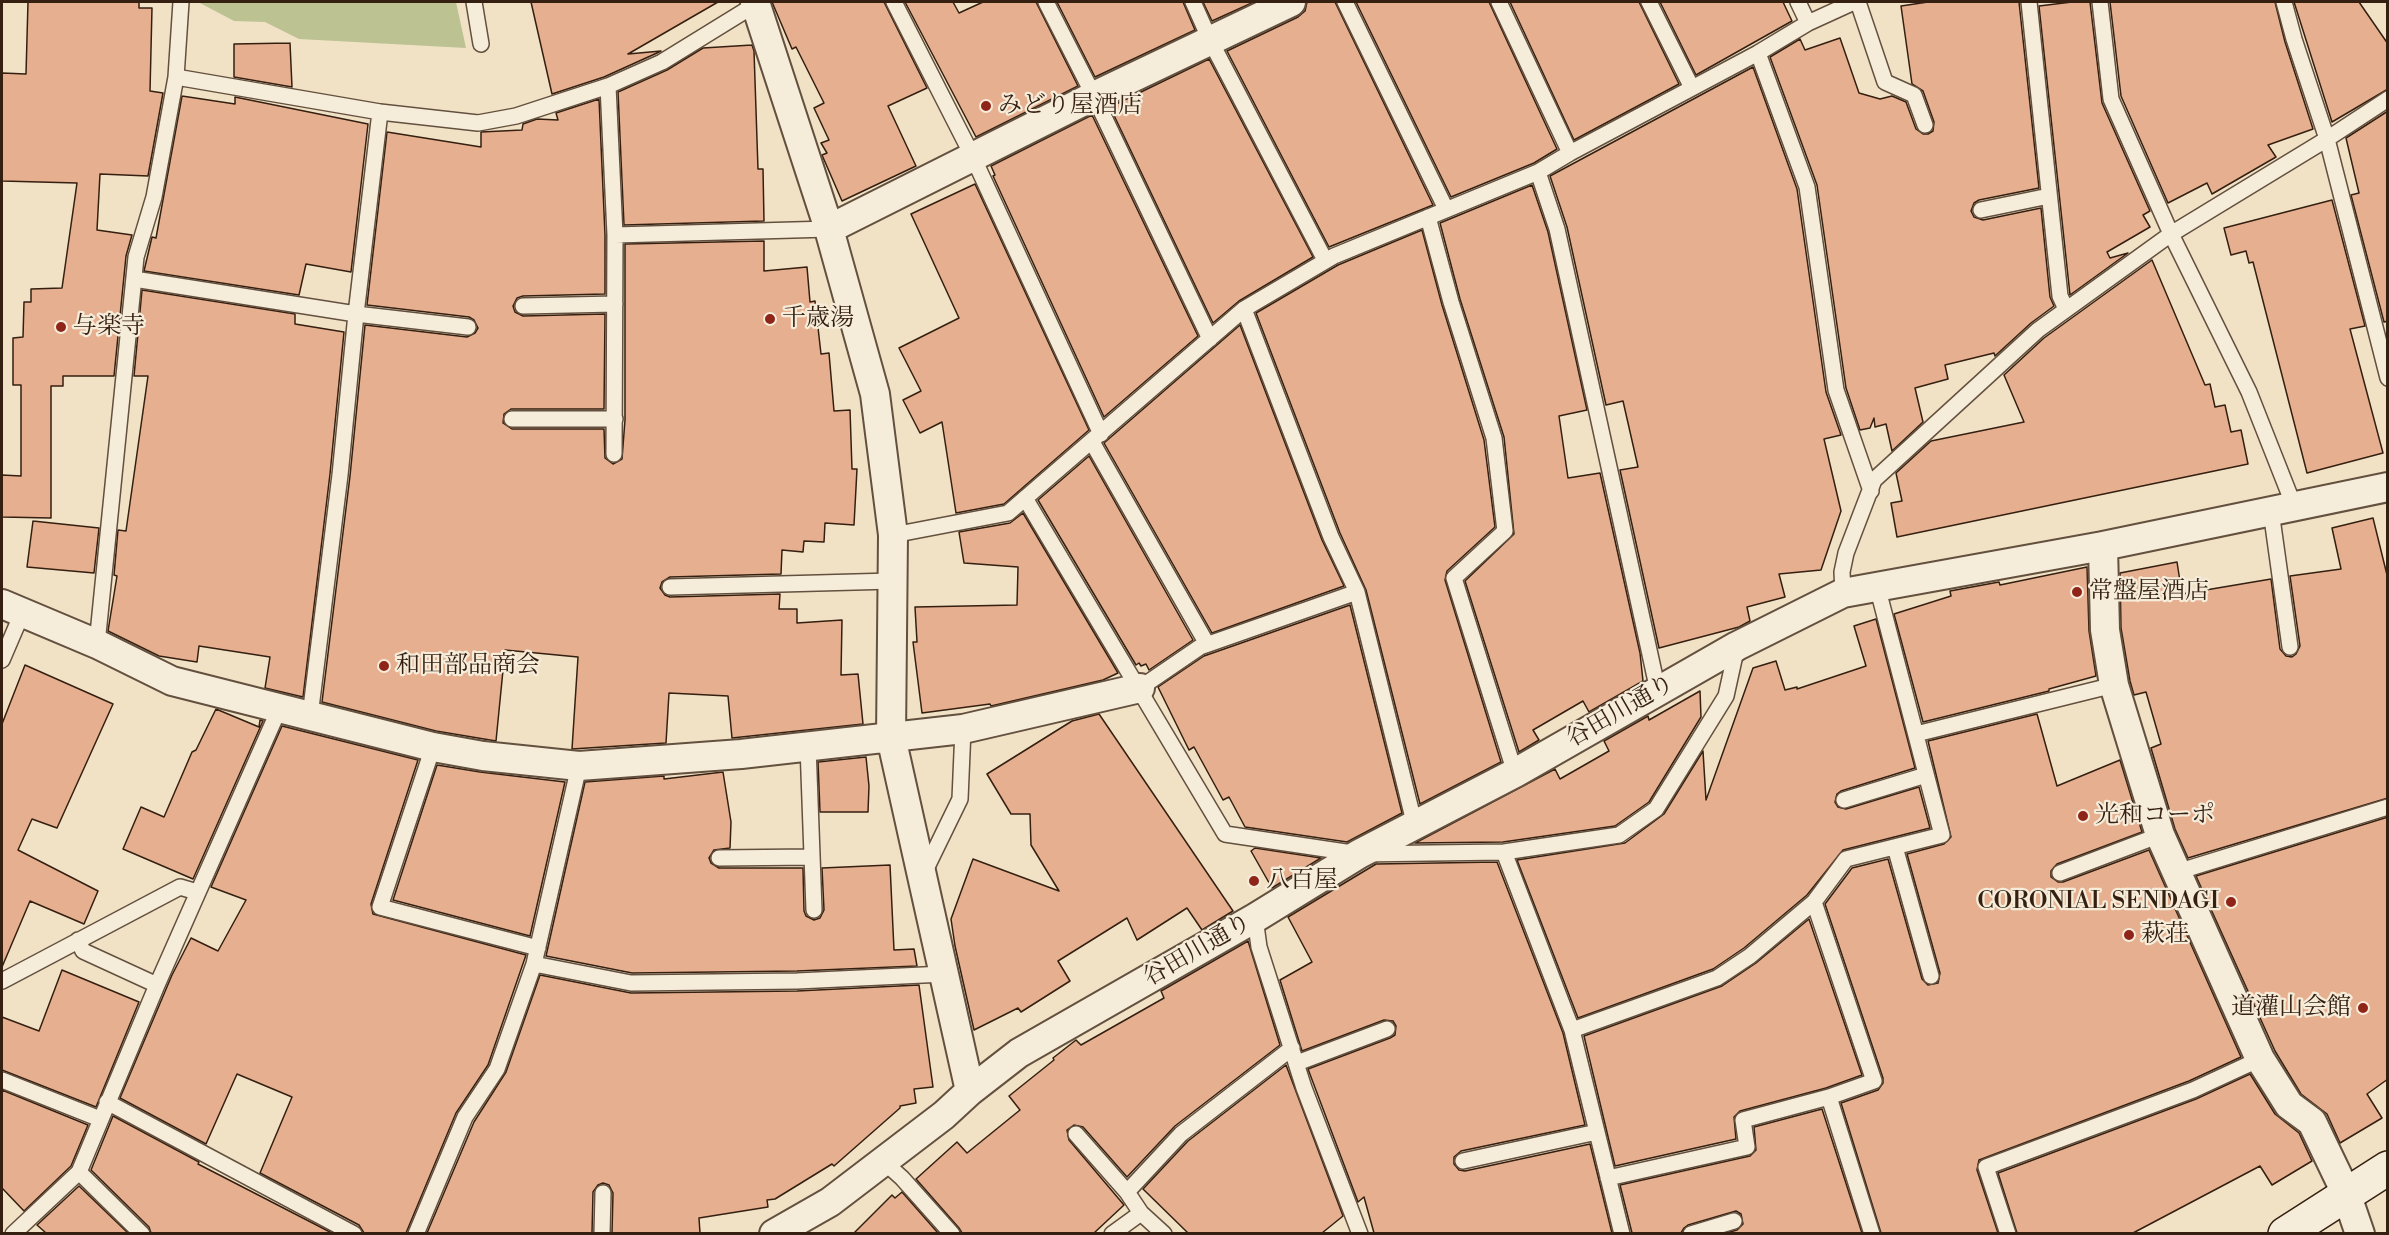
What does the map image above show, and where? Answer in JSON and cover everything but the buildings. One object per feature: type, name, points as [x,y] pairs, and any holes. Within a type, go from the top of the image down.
[{"type":"main road","points":[[2284,1233],[2388,1168]]},
{"type":"street","points":[[758,2],[829,229],[875,394],[893,535],[891,738],[970,1091]]},
{"type":"street","points":[[829,229],[1094,96],[1291,2]]},
{"type":"street","name":"谷田川通り","points":[[774,1233],[830,1202],[1019,1053],[1255,918],[1359,854],[1515,773],[1737,646],[1843,593],[2103,546],[2388,487]]},
{"type":"street","points":[[2103,546],[2105,630],[2114,685],[2160,835],[2260,1059],[2289,1105],[2312,1122],[2346,1193],[2360,1233]]},
{"type":"street","points":[[12,608],[97,644],[172,681],[433,747],[483,756],[579,766],[741,754],[963,729],[1140,688]]},
{"type":"lane","points":[[97,644],[136,257],[154,198],[176,77],[181,2]]},
{"type":"lane","points":[[474,2],[481,44]]},
{"type":"lane","points":[[176,77],[380,112],[478,123],[516,116],[608,86],[662,62],[758,2]]},
{"type":"lane","points":[[894,2],[973,157],[1096,438],[1207,644]]},
{"type":"lane","points":[[1046,2],[1094,96],[1210,339]]},
{"type":"lane","points":[[1192,2],[1325,260]]},
{"type":"lane","points":[[1345,2],[1446,209]]},
{"type":"lane","points":[[1498,2],[1570,153]]},
{"type":"lane","points":[[1649,2],[1692,88]]},
{"type":"lane","points":[[1798,2],[1808,23]]},
{"type":"lane","points":[[893,535],[1008,513],[1244,309],[1325,260],[1538,172],[1758,53],[1808,23],[1856,2],[1885,82],[1914,95],[1925,125]]},
{"type":"lane","points":[[2029,2],[2060,296],[2066,309]]},
{"type":"lane","points":[[2100,2],[2111,99],[2170,234],[2248,392],[2282,508],[2290,647]]},
{"type":"lane","points":[[2284,2],[2326,139],[2388,378]]},
{"type":"lane","points":[[1758,53],[1807,187],[1836,390],[1871,490]]},
{"type":"lane","points":[[608,86],[615,236],[614,454]]},
{"type":"lane","points":[[1843,593],[1842,572],[1846,553],[1874,480],[2038,330],[2170,234],[2388,99]]},
{"type":"lane","points":[[310,716],[340,475],[380,112]]},
{"type":"lane","points":[[1538,172],[1557,229],[1658,691]]},
{"type":"lane","points":[[1980,210],[2049,196]]},
{"type":"lane","points":[[1428,217],[1451,302],[1494,438],[1506,531],[1454,578],[1515,773]]},
{"type":"lane","points":[[615,236],[829,229]]},
{"type":"lane","points":[[134,279],[356,314],[468,327]]},
{"type":"lane","points":[[523,306],[615,304]]},
{"type":"lane","points":[[1244,309],[1331,537],[1357,592],[1415,826]]},
{"type":"lane","points":[[512,419],[615,419]]},
{"type":"lane","points":[[1025,498],[1225,834],[1359,854],[1504,852],[1619,835],[1656,809],[1726,696],[1737,646]]},
{"type":"lane","points":[[670,587],[892,581]]},
{"type":"lane","points":[[1572,1030],[1717,978],[1750,956],[1814,902],[1846,859],[1942,835],[1877,586]]},
{"type":"lane","points":[[1140,688],[1200,647],[1357,592]]},
{"type":"lane","points":[[2,660],[12,608]]},
{"type":"lane","points":[[1916,734],[2114,685]]},
{"type":"lane","points":[[13,1233],[79,1172],[197,892],[280,707]]},
{"type":"lane","points":[[922,877],[960,799],[963,729]]},
{"type":"lane","points":[[808,746],[814,909]]},
{"type":"lane","points":[[433,747],[380,907],[538,948]]},
{"type":"lane","points":[[416,1233],[465,1117],[497,1069],[534,964],[579,766]]},
{"type":"lane","points":[[1844,800],[1926,775]]},
{"type":"lane","points":[[2176,872],[2388,807]]},
{"type":"lane","points":[[2060,873],[2160,835]]},
{"type":"lane","points":[[1895,847],[1931,976]]},
{"type":"lane","points":[[1504,852],[1572,1030],[1622,1233]]},
{"type":"lane","points":[[719,858],[812,857]]},
{"type":"lane","points":[[2,981],[180,887],[197,892]]},
{"type":"lane","points":[[1608,1178],[1747,1147],[1743,1120],[1829,1097],[1874,1081],[1814,902]]},
{"type":"lane","points":[[1255,918],[1259,947],[1296,1063],[1360,1233]]},
{"type":"lane","points":[[78,940],[82,951],[157,985]]},
{"type":"lane","points":[[534,964],[631,983],[797,981],[944,974]]},
{"type":"lane","points":[[1296,1063],[1386,1029]]},
{"type":"lane","points":[[1127,1192],[1181,1134],[1292,1048]]},
{"type":"lane","points":[[2008,1233],[1986,1167],[2193,1090],[2260,1059]]},
{"type":"lane","points":[[2,1080],[100,1119]]},
{"type":"lane","points":[[1829,1097],[1872,1233]]},
{"type":"lane","points":[[107,1102],[354,1233]]},
{"type":"lane","points":[[1463,1161],[1597,1132]]},
{"type":"lane","points":[[1076,1134],[1127,1192],[1141,1213],[1164,1233]]},
{"type":"lane","points":[[883,1161],[902,1178],[952,1233]]},
{"type":"lane","points":[[79,1172],[142,1233]]},
{"type":"lane","points":[[602,1233],[603,1193]]},
{"type":"lane","points":[[1112,1233],[1141,1213]]},
{"type":"lane","points":[[1691,1233],[1734,1221]]},
{"type":"green space","points":[[198,2],[456,2],[466,48],[299,39],[265,22],[234,21]]},
{"type":"place","name":"みどり屋酒店","points":[[986,106]]},
{"type":"place","name":"千歳湯","points":[[770,319]]},
{"type":"place","name":"与楽寺","points":[[61,327]]},
{"type":"place","name":"常盤屋酒店","points":[[2077,592]]},
{"type":"place","name":"和田部品商会","points":[[384,666]]},
{"type":"place","name":"光和コーポ","points":[[2083,816]]},
{"type":"place","name":"八百屋","points":[[1254,881]]},
{"type":"place","name":"CORONIAL SENDAGI","points":[[2231,902]]},
{"type":"place","name":"萩荘","points":[[2129,935]]},
{"type":"place","name":"道灌山会館","points":[[2363,1008]]}]
